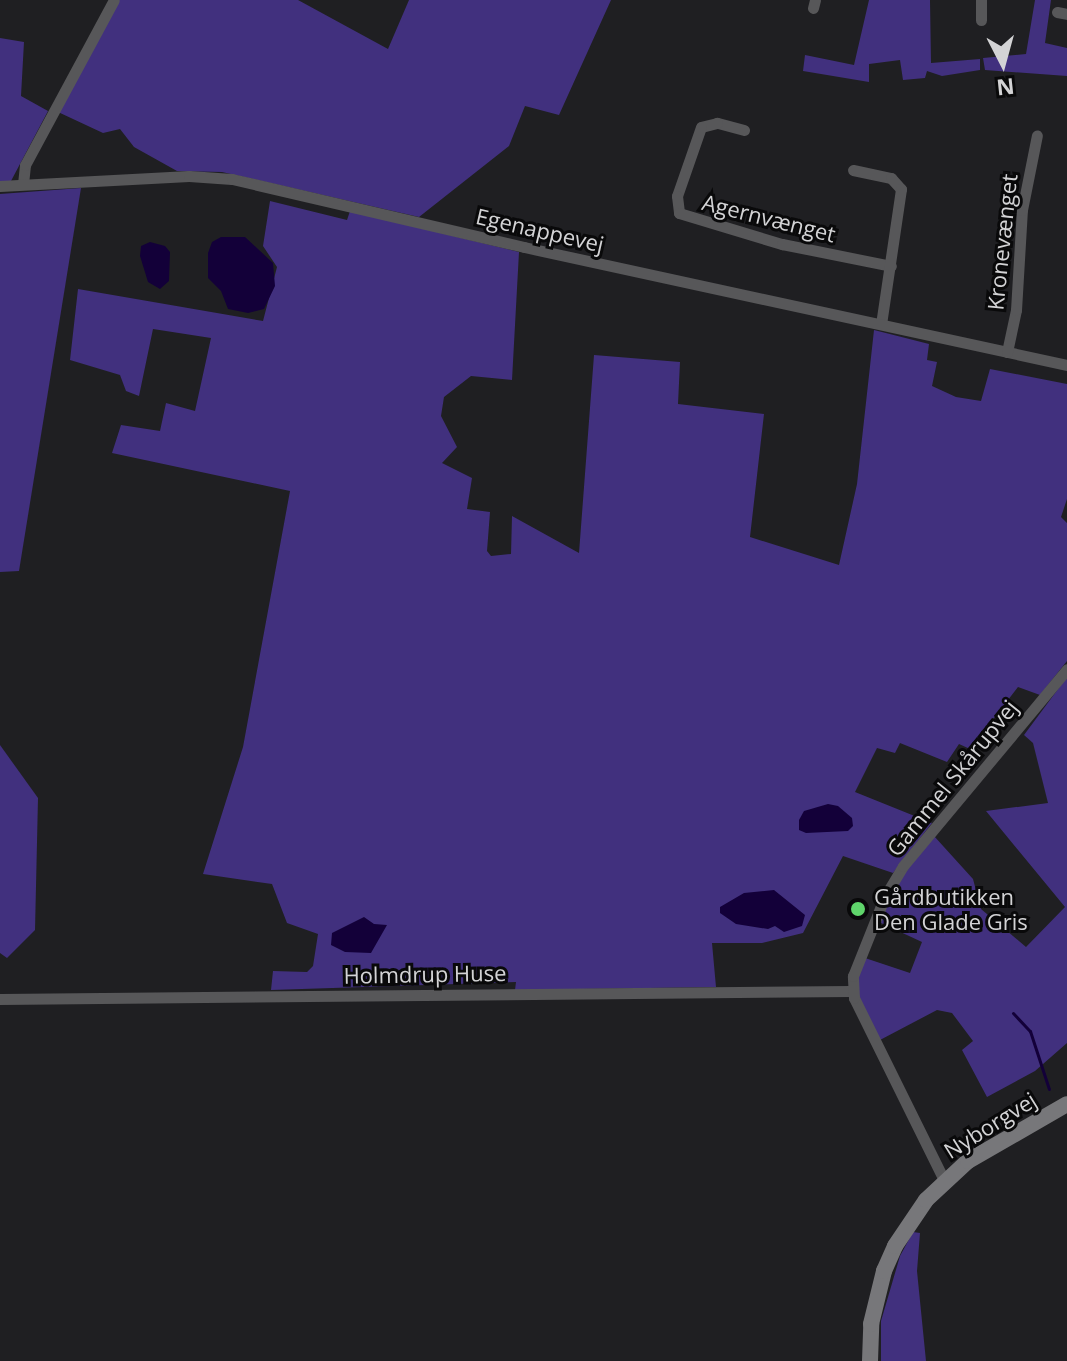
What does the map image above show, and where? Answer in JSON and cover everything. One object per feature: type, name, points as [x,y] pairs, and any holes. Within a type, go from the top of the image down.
[{"type":"street","points":[[23,184],[25,165],[114,0]]},
{"type":"street","points":[[981,0],[981,20]]},
{"type":"street","name":"Agernvænget","points":[[744,130],[717,123],[701,127],[677,196],[679,213],[782,244],[891,266]]},
{"type":"street","name":"Kronevænget","points":[[1007,352],[1016,310],[1022,210],[1037,135]]},
{"type":"street","points":[[853,170],[891,178],[901,189],[881,324]]},
{"type":"street","name":"Egenappevej","points":[[0,186],[189,176],[232,179],[539,251],[1067,365]]},
{"type":"street","name":"Gammel Skårupvej","points":[[851,991],[853,976],[885,896],[903,866],[1067,669]]},
{"type":"street","points":[[851,991],[944,1180]]},
{"type":"street","name":"Holmdrup Huse","points":[[0,999],[851,991]]},
{"type":"street","name":"Nyborgvej","points":[[870,1361],[871,1324],[884,1271],[909,1222],[944,1180],[968,1161],[1067,1104]]},
{"type":"shaded area","points":[[118,0],[298,0],[388,49],[409,0],[611,0],[559,115],[525,106],[509,146],[419,217],[222,172],[177,171],[134,147],[120,129],[103,133],[58,112]]},
{"type":"shaded area","points":[[869,0],[930,0],[931,63],[980,59],[980,70],[942,76],[927,71],[925,78],[903,80],[900,60],[869,64],[869,82],[803,71],[805,55],[854,65]]},
{"type":"shaded area","points":[[1035,0],[1051,0],[1045,43],[1067,48],[1067,76],[985,70],[983,58],[1026,54]]},
{"type":"shaded area","points":[[0,38],[24,42],[21,96],[48,111],[11,181],[0,181]]},
{"type":"shaded area","points":[[81,188],[19,571],[0,572],[0,194]]},
{"type":"shaded area","points":[[270,201],[347,220],[350,211],[519,252],[512,380],[471,376],[444,397],[441,416],[457,447],[442,463],[472,478],[467,509],[490,512],[487,551],[491,556],[511,554],[512,516],[579,553],[594,355],[680,362],[678,404],[764,414],[750,537],[839,565],[857,484],[874,330],[929,344],[927,360],[937,362],[932,386],[956,397],[981,401],[990,369],[1067,384],[1067,499],[1061,517],[1067,523],[1067,661],[1040,695],[1018,687],[970,749],[959,744],[947,762],[900,743],[895,753],[877,748],[855,792],[932,823],[893,873],[843,856],[803,933],[762,943],[712,943],[716,987],[515,990],[516,982],[271,990],[273,971],[307,972],[313,966],[318,934],[287,923],[272,884],[203,874],[243,747],[290,491],[112,453],[121,425],[160,431],[166,403],[195,411],[211,338],[153,329],[139,396],[126,391],[120,375],[70,360],[78,289],[263,321],[277,267],[263,246]]},
{"type":"shaded area","points":[[221,237],[245,237],[273,263],[275,286],[264,309],[248,313],[228,309],[221,291],[208,278],[208,253],[212,242]]},
{"type":"shaded area","points":[[150,242],[165,246],[170,252],[169,281],[160,289],[148,282],[140,256],[141,246]]},
{"type":"shaded area","points":[[1067,677],[1067,1043],[1035,1071],[987,1097],[962,1050],[973,1041],[952,1013],[937,1010],[880,1040],[855,995],[856,980],[865,958],[910,973],[922,942],[881,923],[885,905],[904,872],[934,836],[973,879],[981,909],[1026,947],[1065,907],[986,811],[1048,803],[1033,743],[1024,735]]},
{"type":"shaded area","points":[[0,745],[38,798],[35,930],[7,958],[0,953]]},
{"type":"shaded area","points":[[828,804],[838,806],[852,818],[853,826],[848,831],[806,833],[799,830],[799,820],[804,811]]},
{"type":"shaded area","points":[[774,890],[805,915],[802,926],[784,932],[775,926],[768,929],[736,924],[720,913],[720,907],[744,893]]},
{"type":"shaded area","points":[[364,917],[374,924],[387,925],[371,953],[345,952],[331,945],[332,933]]},
{"type":"shaded area","points":[[913,1232],[920,1233],[917,1271],[926,1361],[881,1361],[881,1321],[900,1256]]},
{"type":"waterway","points":[[1013,1013],[1030,1031],[1049,1089]]},
{"type":"place","name":"Gårdbutikken Den Glade Gris","points":[[858,909]]}]
